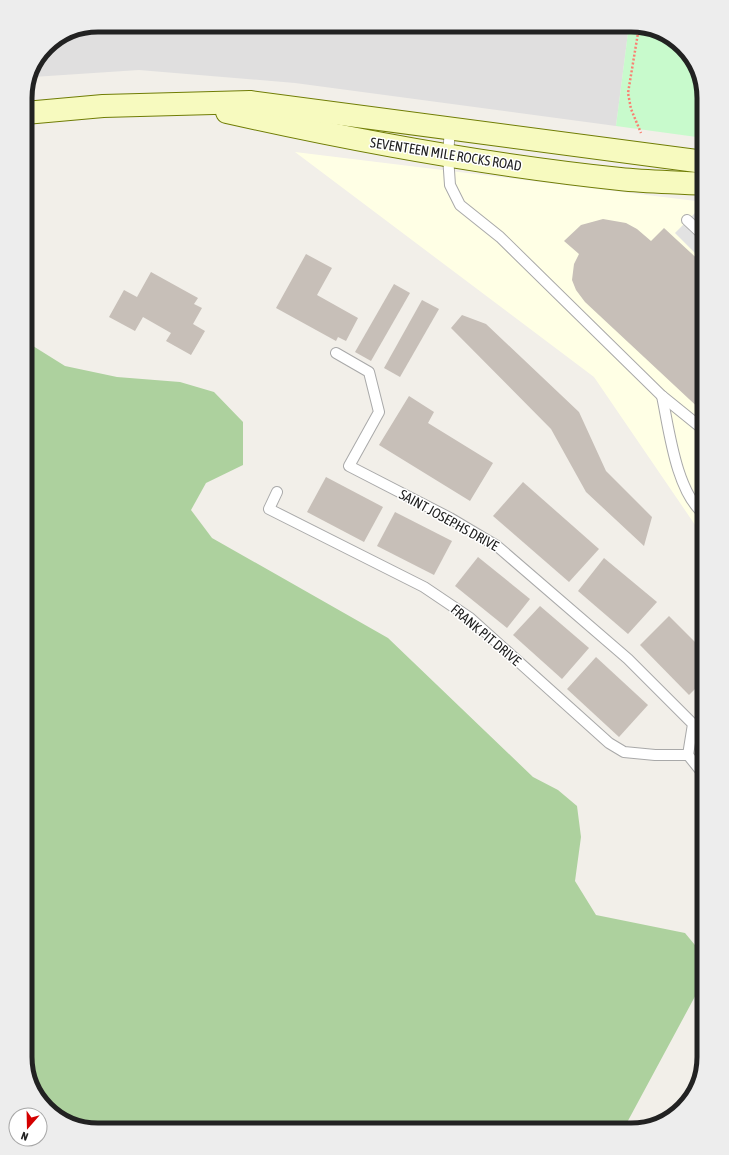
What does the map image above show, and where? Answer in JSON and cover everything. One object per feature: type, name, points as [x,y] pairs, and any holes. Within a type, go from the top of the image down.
[{"type":"main road","name":"SEVENTEEN MILE ROCKS ROAD","points":[[32,112],[103,106],[250,102],[697,161]]},
{"type":"main road","name":"SEVENTEEN MILE ROCKS ROAD","points":[[190,104],[334,136],[448,156],[621,180],[697,184]]},
{"type":"lane","points":[[450,128],[448,156],[450,186],[460,205],[500,237],[662,396],[697,424]]},
{"type":"lane","points":[[687,220],[697,229]]},
{"type":"lane","name":"SAINT JOSEPHS DRIVE","points":[[336,354],[369,372],[379,412],[349,466],[450,518],[497,546],[537,580],[628,659],[693,724],[688,755]]},
{"type":"lane","points":[[662,396],[677,462],[687,492],[697,509]]},
{"type":"lane","name":"FRANK PIT DRIVE","points":[[277,492],[269,509],[424,588],[470,618],[609,742],[619,749],[624,752],[688,755]]},
{"type":"lane","points":[[688,755],[697,766]]},
{"type":"path","points":[[638,32],[628,93],[631,109],[643,137]]},
{"type":"shaded area","points":[[98,32],[628,32],[616,126],[295,83],[139,70],[36,77],[46,58],[65,41],[77,36]]},
{"type":"shaded area","points":[[295,152],[697,201],[697,528],[594,377]]},
{"type":"shaded area","points":[[697,211],[697,255],[675,233]]},
{"type":"green space","points":[[628,32],[643,33],[660,39],[674,49],[686,62],[695,81],[697,98],[697,137],[616,126]]},
{"type":"green space","points":[[32,345],[65,366],[117,377],[180,382],[214,392],[243,422],[243,465],[206,483],[191,510],[212,538],[388,638],[533,777],[558,790],[577,806],[581,837],[575,881],[596,915],[685,933],[697,948],[697,993],[627,1123],[94,1123],[69,1116],[55,1106],[43,1093],[39,1086],[33,1069],[32,1056]]},
{"type":"building","points":[[603,219],[626,223],[637,229],[651,241],[664,228],[697,259],[697,406],[585,302],[576,290],[572,280],[574,264],[579,254],[564,241],[581,225]]},
{"type":"building","points":[[306,254],[332,268],[317,295],[358,318],[346,341],[338,337],[336,341],[276,308]]},
{"type":"building","points":[[151,272],[198,298],[194,304],[202,308],[193,324],[205,331],[191,355],[166,341],[171,333],[143,317],[135,331],[109,317],[124,290],[137,297]]},
{"type":"building","points":[[394,284],[410,293],[371,361],[355,352]]},
{"type":"building","points":[[422,300],[439,309],[400,377],[384,368]]},
{"type":"building","points":[[462,315],[486,324],[579,412],[606,471],[652,517],[644,546],[586,492],[551,429],[451,328]]},
{"type":"building","points":[[409,396],[434,412],[428,423],[493,463],[470,501],[379,445]]},
{"type":"building","points":[[326,477],[383,507],[364,542],[307,512]]},
{"type":"building","points":[[523,482],[599,549],[569,582],[493,516]]},
{"type":"building","points":[[395,512],[452,541],[434,575],[377,546]]},
{"type":"building","points":[[478,557],[530,599],[507,628],[455,586]]},
{"type":"building","points":[[604,558],[657,602],[628,634],[578,591]]},
{"type":"building","points":[[695,576],[697,576],[697,606],[695,606]]},
{"type":"building","points":[[540,606],[589,648],[562,679],[513,635]]},
{"type":"building","points":[[669,616],[697,644],[697,687],[689,695],[640,645]]},
{"type":"building","points":[[596,657],[648,705],[619,737],[567,689]]}]
